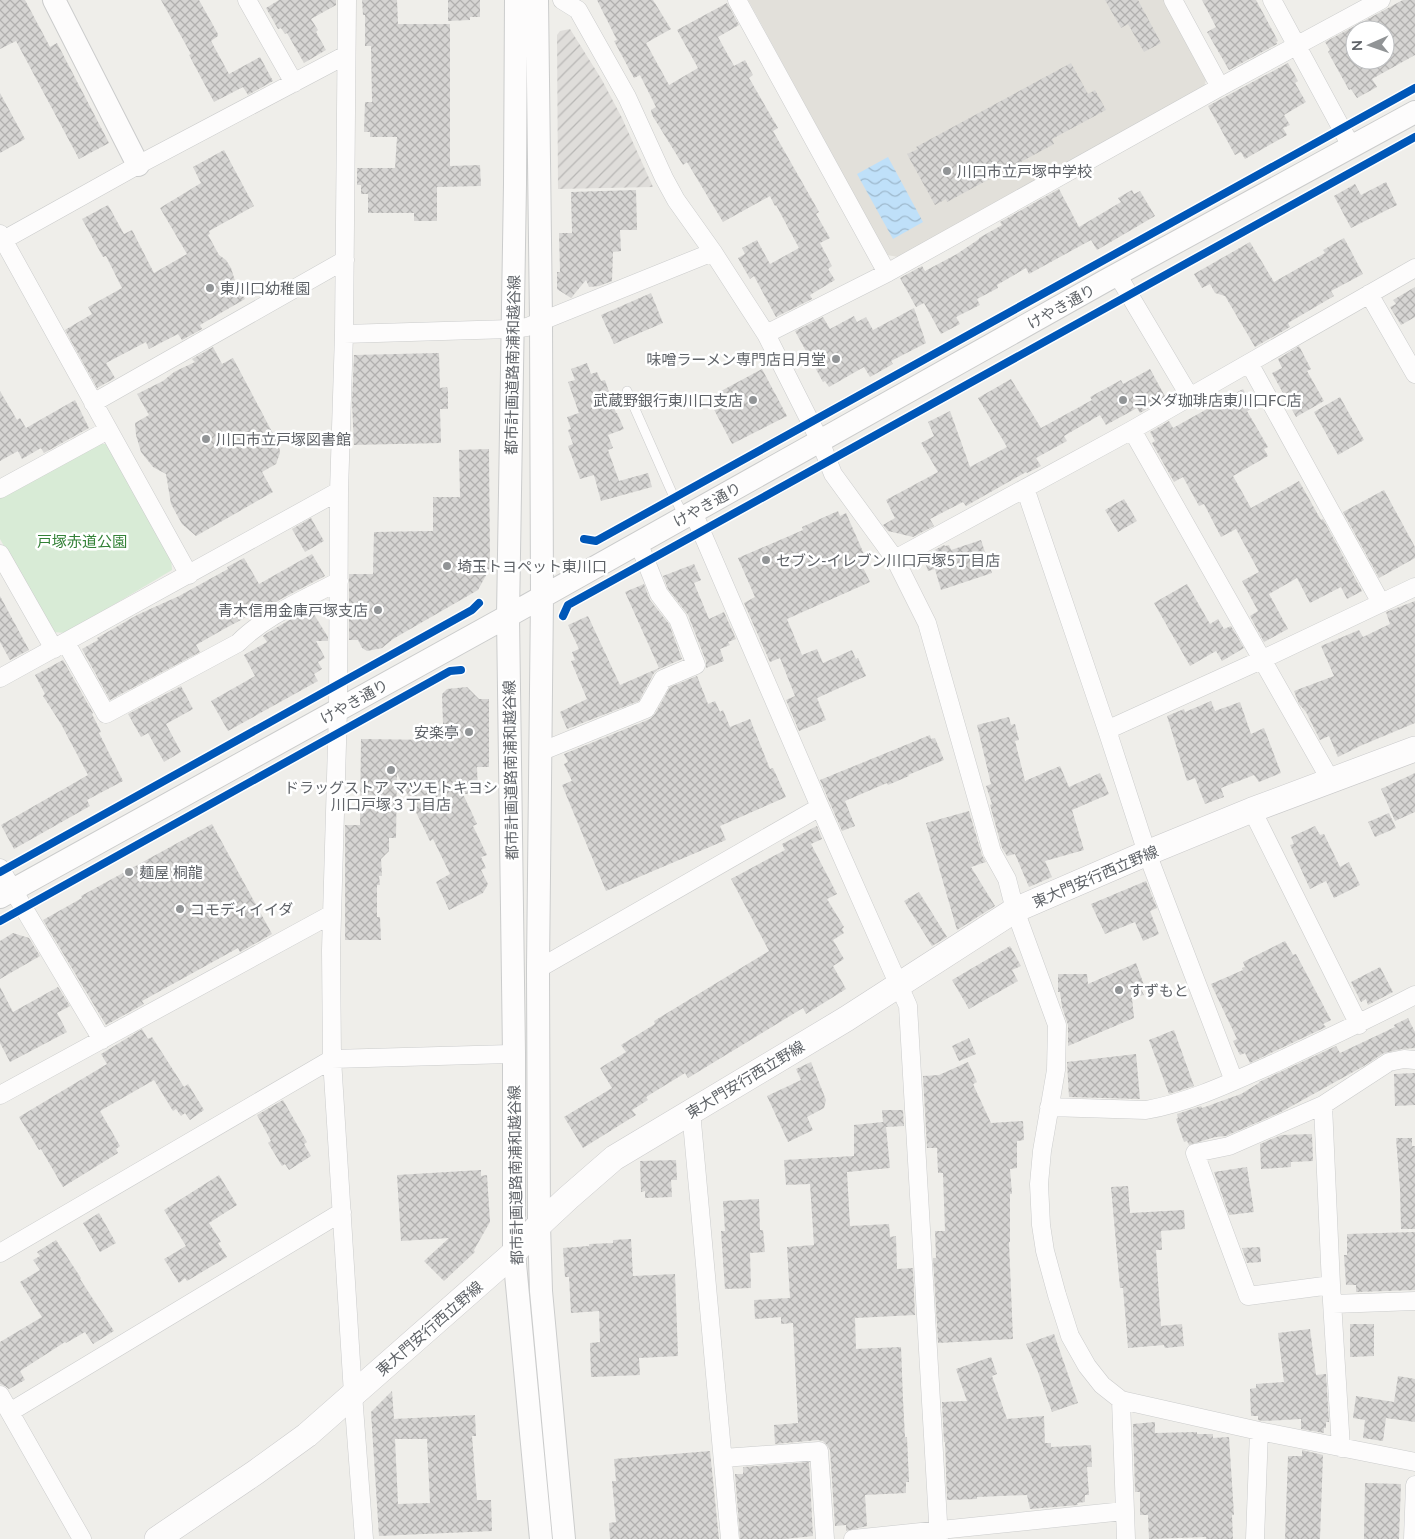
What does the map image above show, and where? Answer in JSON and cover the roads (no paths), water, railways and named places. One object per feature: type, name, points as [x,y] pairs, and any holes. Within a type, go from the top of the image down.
[{"type":"main road","name":"東大門安行西立野線","points":[[157,1539],[264,1467],[307,1435],[514,1254],[568,1198],[614,1158],[846,1019],[1016,910],[1252,810],[1415,749]]},
{"type":"street","points":[[54,0],[138,165]]},
{"type":"street","points":[[247,0],[294,83]]},
{"type":"street","points":[[347,0],[344,334],[339,491],[338,709],[331,950],[332,1058],[364,1539]]},
{"type":"street","name":"都市計画道路南浦和越谷線","points":[[516,0],[508,616],[514,1054],[514,1254],[541,1539]]},
{"type":"street","name":"都市計画道路南浦和越谷線","points":[[537,0],[542,597],[538,969],[540,1225],[542,1291],[564,1539]]},
{"type":"street","points":[[562,0],[578,10],[627,97],[676,200],[713,252],[766,334],[820,441],[833,474],[895,560],[927,623],[992,852],[1007,879],[1016,910],[1057,1024],[1056,1070],[1042,1151],[1039,1184],[1041,1224],[1045,1251],[1070,1336],[1087,1366],[1102,1385],[1120,1400],[1259,1432],[1415,1462]]},
{"type":"street","points":[[737,0],[887,273]]},
{"type":"street","points":[[1173,0],[1220,87]]},
{"type":"street","points":[[1272,0],[1351,146]]},
{"type":"street","points":[[766,334],[887,273],[1220,87],[1381,0]]},
{"type":"street","points":[[189,576],[1,239],[346,55]]},
{"type":"street","name":"けやき通り","points":[[6,894],[508,616],[1117,274],[1415,112]]},
{"type":"street","points":[[344,334],[513,330],[527,327],[713,252]]},
{"type":"street","points":[[94,403],[345,260]]},
{"type":"street","points":[[895,560],[1132,430],[1415,268]]},
{"type":"street","points":[[1117,274],[1190,397]]},
{"type":"street","points":[[1369,294],[1415,374]]},
{"type":"street","points":[[1249,364],[1381,603]]},
{"type":"street","points":[[0,490],[108,430]]},
{"type":"street","points":[[1132,430],[1331,781]]},
{"type":"street","points":[[1025,488],[1147,853],[1234,1081]]},
{"type":"street","points":[[0,678],[189,576],[339,491]]},
{"type":"street","points":[[688,514],[908,1006],[939,1534]]},
{"type":"street","points":[[540,752],[646,709],[663,678],[696,665],[678,619],[659,594],[638,542]]},
{"type":"street","points":[[0,554],[106,714],[238,643],[253,629],[273,615],[339,581]]},
{"type":"street","points":[[1107,730],[1415,587]]},
{"type":"street","points":[[538,969],[820,807]]},
{"type":"street","points":[[1252,810],[1359,1025]]},
{"type":"street","points":[[0,868],[6,894],[102,1040]]},
{"type":"street","points":[[0,1095],[332,914]]},
{"type":"street","points":[[1049,1107],[1146,1110],[1162,1107],[1234,1081],[1359,1025],[1415,995]]},
{"type":"street","points":[[0,1253],[332,1058],[514,1054]]},
{"type":"street","points":[[1331,1285],[1248,1296],[1195,1153],[1229,1146],[1323,1104],[1389,1062],[1404,1059],[1415,1060]]},
{"type":"street","points":[[1323,1104],[1340,1448]]},
{"type":"street","points":[[691,1111],[730,1539]]},
{"type":"street","points":[[10,1412],[342,1212]]},
{"type":"street","points":[[1333,1304],[1415,1301]]},
{"type":"street","points":[[0,1395],[82,1539]]},
{"type":"street","points":[[1120,1400],[1126,1539]]},
{"type":"street","points":[[1255,1539],[1259,1432]]},
{"type":"street","points":[[723,1458],[819,1452],[825,1539]]},
{"type":"street","points":[[1412,1539],[1415,1485]]},
{"type":"street","points":[[853,1539],[939,1534],[1124,1511]]},
{"type":"lane","points":[[627,391],[673,495],[688,514]]},
{"type":"water","points":[[888,157],[923,222],[893,239],[857,174]]},
{"type":"place","name":"川口市立戸塚中学校","points":[[947,171]]},
{"type":"place","name":"東川口幼稚園","points":[[210,288]]},
{"type":"place","name":"味噌ラーメン専門店日月堂","points":[[836,359]]},
{"type":"place","name":"武蔵野銀行東川口支店","points":[[753,400]]},
{"type":"place","name":"コメダ珈琲店東川口FC店","points":[[1123,400]]},
{"type":"place","name":"川口市立戸塚図書館","points":[[206,439]]},
{"type":"place","name":"セブン-イレブン川口戸塚5丁目店","points":[[766,560]]},
{"type":"place","name":"埼玉トヨペット東川口","points":[[447,566]]},
{"type":"place","name":"青木信用金庫戸塚支店","points":[[378,610]]},
{"type":"place","name":"安楽亭","points":[[469,732]]},
{"type":"place","name":"ドラッグストア マツモトキヨシ 川口戸塚３丁目店","points":[[391,770]]},
{"type":"place","name":"麺屋 桐龍","points":[[129,872]]},
{"type":"place","name":"コモディイイダ","points":[[180,909]]},
{"type":"place","name":"すずもと","points":[[1119,990]]},
{"type":"park label","name":"戸塚赤道公園","points":[[82,541]]}]
